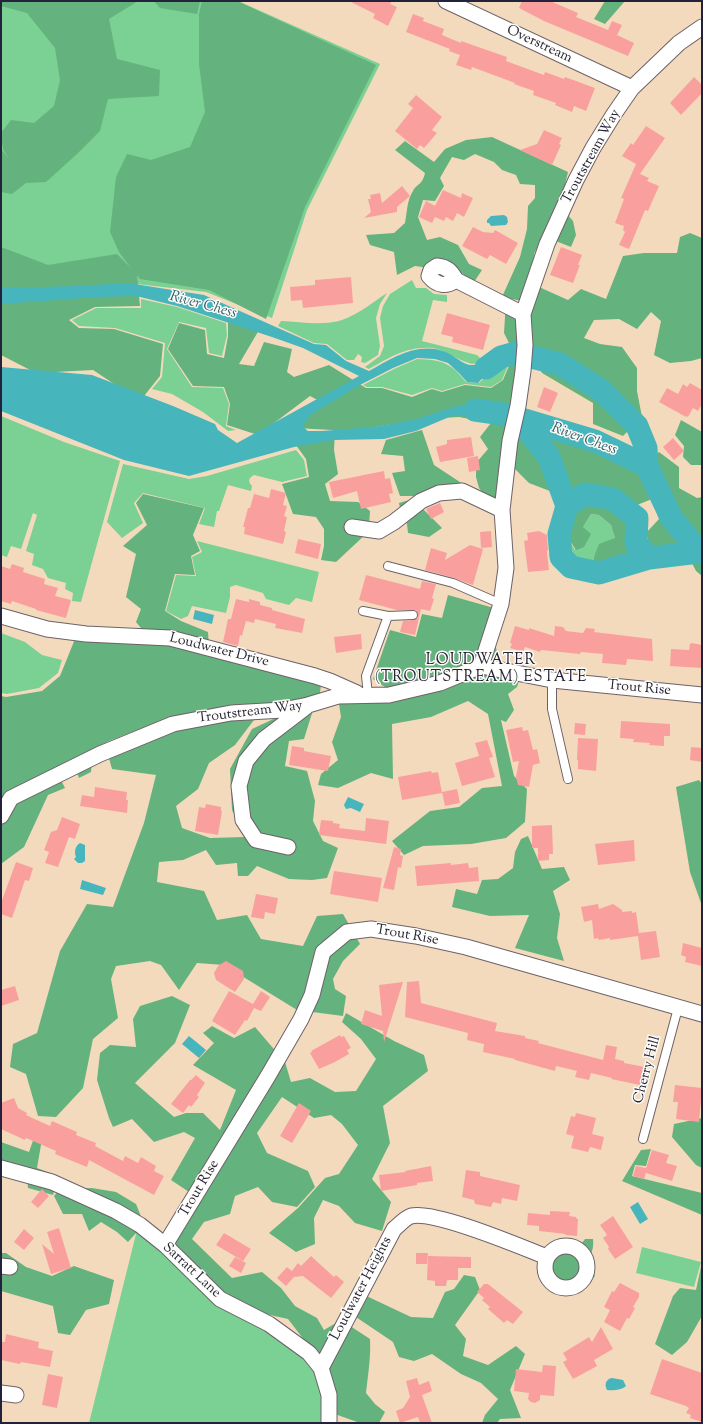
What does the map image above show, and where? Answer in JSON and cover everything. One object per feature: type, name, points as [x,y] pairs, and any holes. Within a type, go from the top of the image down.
[{"type":"street","name":"Overstream","points":[[446,1],[632,88]]},
{"type":"street","name":"Troutstream Way","points":[[1,816],[6,795],[173,724],[231,713],[283,710],[308,705],[338,696],[389,695],[440,683],[481,666],[501,604],[506,568],[502,510],[510,441],[518,406],[523,370],[525,344],[523,314],[548,244],[576,180],[606,128],[632,88],[680,43],[702,27]]},
{"type":"street","points":[[456,280],[523,314]]},
{"type":"street","points":[[352,527],[379,531],[394,522],[421,501],[439,493],[462,491],[502,510]]},
{"type":"street","name":"Loudwater Drive","points":[[1,616],[47,629],[80,633],[170,638],[315,676],[365,695]]},
{"type":"street","name":"Trout Rise","points":[[481,666],[552,680],[702,695]]},
{"type":"street","points":[[288,847],[256,840],[243,820],[239,786],[246,761],[264,739],[308,705]]},
{"type":"street","name":"Trout Rise","points":[[165,1245],[301,1019],[312,995],[323,952],[347,932],[371,929],[416,936],[466,947],[702,1014]]},
{"type":"street","name":"Sarratt Lane","points":[[1,1168],[52,1182],[116,1211],[140,1225],[165,1245],[220,1299],[269,1324],[309,1353],[321,1368],[330,1394],[329,1423]]},
{"type":"street","name":"Loudwater Heights","points":[[321,1368],[394,1229],[411,1216],[427,1216],[458,1224],[547,1257]]},
{"type":"lane","points":[[388,566],[452,583],[501,604]]},
{"type":"lane","points":[[363,611],[388,616],[413,615]]},
{"type":"lane","points":[[365,695],[366,676],[388,616]]},
{"type":"lane","points":[[552,680],[552,709],[568,779]]},
{"type":"lane","name":"Cherry Hill","points":[[643,1139],[678,1008]]},
{"type":"green space","points":[[1,1],[238,1],[380,64],[307,210],[272,318],[206,292],[128,283],[1,288]]},
{"type":"green space","points":[[1,1],[138,1],[109,19],[117,59],[160,70],[159,96],[108,99],[100,131],[77,154],[46,182],[26,183],[12,194],[1,192],[1,149],[9,159],[3,149],[1,133],[11,120],[34,123],[54,106],[60,80],[55,48],[27,13],[1,6]]},
{"type":"green space","points":[[154,1],[200,1],[197,14],[160,8]]},
{"type":"green space","points":[[202,1],[237,1],[376,65],[305,207],[266,319],[209,290],[140,279],[137,275],[140,306],[95,307],[69,320],[79,328],[114,329],[163,344],[160,376],[140,401],[93,370],[36,373],[1,355],[1,247],[48,265],[117,254],[131,268],[119,252],[110,232],[116,177],[127,154],[151,160],[190,147],[205,112],[199,64],[199,14]]},
{"type":"green space","points":[[605,1],[625,1],[605,24],[594,19]]},
{"type":"green space","points":[[492,137],[568,172],[560,206],[573,221],[576,235],[571,247],[543,236],[534,254],[533,272],[522,301],[502,297],[520,257],[527,229],[528,206],[535,198],[535,185],[520,184],[516,175],[502,170],[494,162],[475,154],[464,160],[452,157],[440,178],[444,186],[435,201],[423,200],[418,217],[427,240],[440,237],[458,245],[469,264],[482,270],[474,282],[452,266],[436,269],[415,266],[397,275],[394,252],[370,245],[366,235],[394,233],[405,223],[408,202],[415,188],[424,177],[425,173],[395,150],[405,141],[434,162],[445,149],[466,140]]},
{"type":"green space","points":[[690,233],[702,238],[702,358],[691,361],[670,363],[654,355],[661,321],[651,312],[637,329],[619,319],[594,320],[584,338],[600,344],[622,347],[637,368],[637,391],[642,417],[623,436],[593,424],[593,403],[542,373],[530,353],[512,349],[504,333],[506,300],[532,308],[539,287],[568,300],[581,289],[606,299],[623,256],[644,253],[677,253],[680,237]]},
{"type":"green space","points":[[412,280],[416,288],[426,288],[434,294],[447,295],[447,302],[433,300],[422,341],[477,355],[483,361],[476,364],[471,364],[437,349],[423,348],[406,351],[369,369],[365,367],[380,356],[384,346],[380,318],[383,306],[390,294]]},
{"type":"green space","points":[[387,293],[380,304],[376,318],[380,346],[378,355],[365,363],[361,362],[362,357],[358,354],[354,360],[347,360],[327,344],[314,343],[278,326],[281,321],[328,323],[342,320],[360,311]]},
{"type":"green space","points":[[141,299],[177,307],[226,323],[227,335],[222,356],[209,353],[206,328],[179,322],[167,349],[192,387],[223,388],[229,404],[226,426],[236,430],[228,431],[203,412],[172,394],[152,389],[162,377],[165,343],[115,328],[79,326],[72,320],[96,308],[141,308]]},
{"type":"green space","points":[[228,317],[259,330],[239,364],[254,366],[264,342],[292,349],[287,372],[294,377],[329,365],[366,388],[382,388],[412,397],[432,389],[442,392],[465,385],[491,388],[503,380],[511,361],[513,351],[520,353],[499,502],[489,501],[479,488],[476,477],[476,463],[488,449],[480,437],[491,423],[459,417],[423,419],[350,431],[296,428],[323,403],[310,396],[258,435],[227,425],[230,404],[224,387],[193,386],[168,349],[179,323],[205,330],[207,354],[224,358],[228,336]]},
{"type":"green space","points":[[417,359],[433,360],[445,363],[455,370],[466,382],[479,383],[497,365],[510,361],[502,380],[491,387],[465,384],[442,391],[432,388],[412,395],[382,387],[367,387],[363,385]]},
{"type":"green space","points":[[1,416],[64,442],[120,461],[81,602],[72,601],[73,593],[65,589],[66,583],[48,578],[43,569],[32,565],[34,554],[26,551],[37,515],[33,513],[21,549],[11,546],[7,557],[1,555]]},
{"type":"green space","points":[[681,420],[702,432],[702,465],[691,465],[683,457],[684,446],[675,435]]},
{"type":"green space","points":[[517,428],[586,445],[640,470],[659,452],[679,467],[679,488],[697,498],[702,497],[702,576],[696,571],[685,549],[652,552],[646,533],[659,519],[652,499],[632,507],[612,491],[582,488],[568,498],[529,483],[512,466]]},
{"type":"green space","points":[[422,430],[434,465],[466,486],[478,489],[488,501],[439,490],[423,509],[442,528],[429,537],[408,533],[407,524],[401,513],[399,503],[413,499],[413,496],[400,496],[392,473],[405,471],[403,456],[381,454],[386,440]]},
{"type":"green space","points":[[301,431],[335,431],[334,450],[338,474],[325,484],[330,501],[358,502],[370,511],[369,526],[366,534],[336,562],[321,560],[324,546],[324,529],[316,517],[293,514],[282,484],[309,477],[306,459],[293,441]]},
{"type":"green space","points":[[296,450],[304,460],[307,476],[282,482],[254,475],[249,480],[252,486],[251,491],[228,485],[219,511],[217,511],[214,527],[199,524],[205,508],[143,493],[134,503],[143,523],[122,538],[107,522],[123,464],[189,479],[207,476]]},
{"type":"green space","points":[[143,494],[204,508],[193,535],[200,551],[191,556],[195,575],[175,574],[165,611],[181,621],[208,632],[209,646],[145,633],[136,622],[141,609],[126,597],[136,554],[123,546],[147,525],[136,503]]},
{"type":"green space","points":[[588,498],[615,506],[625,514],[631,527],[632,545],[636,556],[616,565],[592,566],[599,544],[615,538],[611,525],[599,515],[591,514],[583,527],[591,534],[584,547],[576,550],[564,532],[571,510]]},
{"type":"green space","points":[[591,514],[599,515],[611,525],[615,538],[594,557],[592,566],[575,562],[567,555],[564,532],[575,550],[583,527]]},
{"type":"green space","points":[[197,541],[319,572],[312,602],[296,598],[289,605],[266,599],[263,593],[236,585],[230,587],[230,597],[226,613],[192,606],[188,616],[181,619],[166,611],[176,575],[196,576],[192,557],[202,552]]},
{"type":"green space","points":[[448,595],[494,608],[489,627],[499,657],[482,671],[520,678],[517,687],[508,694],[514,710],[506,722],[501,720],[514,776],[527,789],[525,822],[506,838],[471,844],[423,846],[404,855],[392,841],[430,811],[459,807],[482,788],[502,786],[488,714],[468,701],[431,717],[392,724],[393,779],[371,773],[338,788],[318,785],[321,774],[338,760],[332,742],[341,717],[339,704],[388,701],[392,690],[373,679],[390,630],[416,637],[422,614],[442,618]]},
{"type":"green space","points":[[1,633],[25,642],[42,655],[62,660],[58,673],[39,688],[7,694],[1,693]]},
{"type":"green space","points":[[75,639],[170,642],[321,685],[320,693],[307,700],[171,717],[109,741],[93,749],[91,772],[79,778],[72,760],[55,768],[65,788],[48,795],[24,847],[1,864],[1,696],[6,697],[42,691],[60,676]]},
{"type":"green space","points":[[313,710],[304,739],[289,741],[285,766],[307,771],[315,801],[313,821],[323,841],[338,848],[327,878],[312,880],[289,879],[257,866],[248,876],[238,876],[237,863],[216,865],[206,850],[183,860],[159,862],[157,882],[204,891],[217,920],[247,915],[261,939],[303,946],[317,916],[343,914],[360,944],[343,961],[333,979],[335,989],[346,996],[343,1016],[297,1010],[224,965],[197,963],[179,990],[161,965],[150,961],[116,966],[111,979],[118,1018],[93,1039],[83,1088],[56,1117],[38,1116],[26,1074],[10,1067],[13,1044],[37,1033],[60,951],[87,904],[113,907],[144,823],[156,775],[112,769],[108,755],[174,728],[257,716],[235,745],[209,763],[198,789],[176,806],[182,828],[210,838],[245,837],[232,810],[230,769],[252,729],[282,715]]},
{"type":"green space","points":[[699,780],[702,784],[702,906],[690,872],[676,787]]},
{"type":"green space","points":[[528,836],[542,869],[564,867],[570,880],[553,891],[560,914],[557,938],[564,961],[515,948],[529,915],[490,916],[452,907],[456,889],[477,894],[482,880],[498,879],[513,868],[515,852],[521,839]]},
{"type":"green space","points":[[172,996],[190,1005],[175,1043],[135,1083],[174,1117],[186,1113],[203,1113],[220,1130],[236,1090],[193,1065],[214,1043],[203,1033],[212,1026],[234,1038],[255,1027],[285,1062],[291,1082],[310,1078],[335,1092],[356,1091],[376,1059],[361,1039],[342,1022],[346,1013],[394,1041],[424,1055],[428,1071],[383,1106],[390,1143],[372,1179],[391,1202],[382,1231],[355,1223],[339,1206],[323,1200],[314,1218],[315,1244],[296,1252],[269,1233],[298,1208],[325,1178],[339,1174],[358,1145],[342,1124],[331,1115],[314,1118],[282,1097],[257,1133],[267,1153],[308,1171],[315,1187],[297,1207],[272,1202],[258,1187],[235,1196],[230,1214],[204,1222],[192,1239],[232,1278],[262,1272],[281,1288],[295,1306],[317,1318],[324,1330],[341,1320],[370,1339],[370,1359],[366,1393],[375,1404],[385,1412],[379,1423],[360,1423],[332,1413],[318,1358],[288,1319],[252,1311],[223,1295],[173,1248],[198,1198],[171,1180],[195,1138],[184,1132],[154,1142],[132,1119],[113,1127],[97,1080],[100,1053],[110,1045],[136,1047],[133,1019],[140,1006]]},
{"type":"green space","points":[[702,1118],[702,1168],[696,1165],[672,1137],[674,1124]]},
{"type":"green space","points":[[35,1135],[42,1139],[37,1168],[58,1176],[53,1195],[28,1188],[26,1171],[1,1163],[1,1142],[29,1152]]},
{"type":"green space","points":[[651,1149],[646,1166],[635,1165],[632,1176],[702,1193],[702,1215],[622,1181],[641,1150]]},
{"type":"green space","points":[[92,1188],[116,1192],[136,1204],[144,1224],[128,1242],[117,1232],[101,1222],[89,1231],[82,1214],[63,1214],[54,1196],[60,1189]]},
{"type":"green space","points":[[137,1230],[304,1356],[315,1371],[323,1397],[324,1423],[89,1423]]},
{"type":"green space","points":[[585,1239],[593,1239],[590,1264],[595,1276],[585,1288],[573,1283],[563,1285],[558,1284],[552,1277],[551,1273],[551,1263],[554,1254],[563,1249],[575,1252]]},
{"type":"green space","points":[[642,1247],[701,1262],[694,1287],[636,1273]]},
{"type":"green space","points":[[1,1253],[6,1253],[26,1267],[52,1276],[74,1266],[114,1280],[109,1304],[86,1310],[70,1335],[58,1333],[53,1306],[1,1291]]},
{"type":"green space","points":[[702,1262],[702,1316],[687,1342],[672,1355],[655,1344],[673,1296],[680,1288],[696,1290]]},
{"type":"green space","points":[[464,1275],[475,1277],[480,1290],[455,1325],[466,1339],[463,1356],[488,1365],[516,1346],[525,1354],[510,1390],[521,1418],[500,1419],[497,1423],[482,1423],[485,1415],[498,1399],[481,1383],[461,1374],[432,1354],[414,1361],[399,1357],[393,1342],[347,1311],[358,1292],[411,1317],[433,1318],[445,1292],[454,1289]]},
{"type":"water","points":[[504,215],[507,217],[508,222],[506,225],[491,226],[487,223],[487,220],[491,216]]},
{"type":"water","points":[[128,283],[204,295],[314,344],[326,345],[346,361],[369,371],[396,356],[425,348],[446,352],[470,365],[482,363],[502,352],[513,352],[514,358],[496,364],[478,383],[467,382],[448,363],[435,359],[417,358],[393,368],[358,386],[312,414],[302,426],[309,432],[373,427],[413,420],[457,406],[482,406],[506,410],[505,419],[454,415],[416,431],[384,439],[334,440],[294,447],[189,476],[124,460],[1,411],[1,367],[92,375],[215,424],[218,430],[237,443],[359,376],[303,348],[177,306],[136,296],[97,297],[1,304],[1,288]]},
{"type":"water","points":[[195,610],[214,615],[212,624],[193,619]]},
{"type":"water","points":[[348,797],[364,804],[360,812],[351,808],[346,809],[344,805]]},
{"type":"water","points":[[80,843],[85,845],[85,861],[78,863],[74,859],[76,857],[76,847]]},
{"type":"water","points":[[82,880],[106,888],[103,895],[80,889]]},
{"type":"water","points":[[189,1036],[206,1050],[199,1058],[182,1044]]},
{"type":"water","points":[[638,1202],[648,1219],[640,1224],[630,1207]]},
{"type":"water","points":[[612,1378],[623,1380],[626,1386],[617,1390],[607,1390],[606,1382],[608,1379]]},
{"type":"building","points":[[349,1],[392,1],[390,4],[397,7],[388,26],[373,18],[375,14]]},
{"type":"building","points":[[522,1],[550,1],[578,13],[576,17],[608,30],[612,21],[622,25],[617,35],[634,43],[628,56],[544,21],[519,8]]},
{"type":"building","points":[[413,14],[424,18],[423,21],[444,29],[442,35],[461,43],[461,41],[507,57],[506,61],[544,75],[545,72],[564,79],[565,77],[595,88],[586,111],[574,106],[572,112],[555,105],[556,103],[533,95],[534,91],[514,84],[515,83],[472,67],[471,70],[456,65],[460,55],[449,51],[450,49],[406,32]]},
{"type":"building","points":[[694,77],[702,85],[702,93],[681,115],[670,103]]},
{"type":"building","points":[[416,95],[442,117],[432,130],[437,133],[424,148],[420,145],[417,149],[395,131],[413,108],[408,104]]},
{"type":"building","points":[[646,126],[665,138],[640,174],[649,178],[647,181],[659,186],[648,211],[645,210],[629,249],[619,245],[625,232],[623,230],[624,226],[615,223],[624,199],[621,198],[636,164],[622,156],[631,143],[633,145]]},
{"type":"building","points":[[544,130],[562,138],[559,144],[561,145],[552,165],[520,150],[537,144]]},
{"type":"building","points":[[402,186],[410,196],[397,207],[397,212],[364,218],[371,212],[368,199],[371,199],[370,195],[380,193],[382,203]]},
{"type":"building","points":[[443,190],[461,198],[462,193],[473,198],[464,217],[457,213],[453,221],[446,217],[444,221],[435,217],[432,223],[419,217],[426,201],[435,206]]},
{"type":"building","points":[[473,227],[483,232],[493,233],[495,230],[518,243],[506,264],[490,255],[487,259],[462,246]]},
{"type":"building","points":[[561,247],[582,255],[573,283],[550,275]]},
{"type":"building","points":[[351,277],[353,303],[303,308],[302,300],[291,301],[290,287],[315,285],[315,280]]},
{"type":"building","points":[[447,313],[490,325],[483,350],[452,342],[453,337],[441,334]]},
{"type":"building","points":[[690,383],[702,390],[702,404],[698,411],[693,408],[688,417],[686,417],[659,402],[667,388],[678,394],[683,384],[687,387]]},
{"type":"building","points":[[544,387],[558,393],[550,412],[537,407]]},
{"type":"building","points":[[471,437],[474,456],[440,462],[436,447],[447,444],[447,440]]},
{"type":"building","points":[[673,438],[684,451],[674,460],[663,447]]},
{"type":"building","points":[[478,456],[480,470],[469,472],[467,458]]},
{"type":"building","points":[[384,471],[385,479],[390,478],[393,493],[389,494],[391,502],[361,509],[357,491],[333,498],[329,482]]},
{"type":"building","points":[[271,489],[286,493],[283,505],[287,506],[284,516],[287,517],[284,531],[286,532],[283,544],[244,534],[245,527],[243,527],[248,508],[250,508],[254,494],[269,498]]},
{"type":"building","points":[[440,503],[444,512],[431,519],[426,509]]},
{"type":"building","points":[[491,531],[492,547],[481,548],[480,532]]},
{"type":"building","points":[[539,531],[547,535],[549,570],[528,572],[524,541],[528,540],[527,533]]},
{"type":"building","points":[[298,539],[321,544],[318,559],[295,553]]},
{"type":"building","points":[[470,545],[483,549],[473,585],[425,570],[431,548],[447,553],[445,560]]},
{"type":"building","points":[[12,564],[24,568],[23,572],[45,579],[44,584],[58,588],[55,596],[71,600],[66,618],[36,610],[12,601],[11,604],[1,601],[1,566],[10,569]]},
{"type":"building","points":[[366,575],[420,589],[422,581],[436,584],[432,598],[434,599],[430,611],[421,609],[415,635],[400,632],[403,621],[418,618],[416,610],[397,610],[359,600]]},
{"type":"building","points":[[236,599],[249,602],[249,599],[260,602],[260,605],[272,608],[272,610],[305,619],[302,633],[275,628],[276,624],[255,619],[254,623],[246,621],[242,636],[240,635],[238,646],[223,642],[228,619],[231,619]]},
{"type":"building","points":[[515,626],[529,630],[529,628],[554,636],[555,626],[563,627],[566,631],[583,633],[586,628],[595,629],[594,632],[652,639],[653,661],[627,659],[626,665],[602,663],[603,654],[581,652],[580,654],[541,650],[540,652],[525,647],[523,652],[510,648]]},
{"type":"building","points":[[361,634],[362,649],[336,653],[334,637]]},
{"type":"building","points":[[690,644],[702,645],[702,668],[670,666],[671,649],[689,650]]},
{"type":"building","points":[[621,721],[670,724],[670,736],[664,736],[664,746],[633,742],[634,739],[620,738]]},
{"type":"building","points":[[575,723],[586,724],[585,735],[574,734]]},
{"type":"building","points":[[522,727],[523,731],[528,730],[533,750],[537,749],[540,763],[533,765],[529,787],[518,785],[516,777],[519,761],[513,762],[506,730]]},
{"type":"building","points":[[578,738],[598,739],[596,771],[578,769]]},
{"type":"building","points":[[487,740],[493,757],[489,758],[495,777],[462,786],[455,763],[479,756],[475,743]]},
{"type":"building","points":[[292,746],[304,748],[304,751],[331,756],[328,771],[289,765]]},
{"type":"building","points":[[691,747],[702,748],[702,762],[690,760]]},
{"type":"building","points":[[431,771],[432,773],[438,772],[442,793],[402,800],[398,777]]},
{"type":"building","points":[[95,787],[127,792],[127,813],[80,806],[82,795],[94,797]]},
{"type":"building","points":[[457,789],[460,803],[445,806],[442,792]]},
{"type":"building","points":[[206,804],[221,807],[222,811],[218,835],[195,831],[199,807],[205,808]]},
{"type":"building","points":[[62,817],[80,824],[75,839],[69,837],[58,867],[45,863],[49,852],[44,850],[51,832],[57,830]]},
{"type":"building","points":[[366,818],[389,821],[386,844],[319,835],[321,820],[333,821],[333,823],[340,824],[339,828],[365,831]]},
{"type":"building","points":[[552,825],[553,854],[549,854],[549,860],[538,861],[538,848],[532,848],[532,826]]},
{"type":"building","points":[[634,840],[635,861],[598,865],[595,844]]},
{"type":"building","points":[[394,847],[401,849],[400,855],[403,856],[401,868],[398,867],[394,890],[383,888]]},
{"type":"building","points":[[16,862],[33,868],[29,881],[25,880],[12,918],[1,914],[1,903]]},
{"type":"building","points":[[451,863],[451,865],[468,863],[469,868],[478,867],[479,881],[417,886],[415,866]]},
{"type":"building","points":[[334,871],[382,878],[378,902],[330,894]]},
{"type":"building","points":[[256,894],[278,898],[275,914],[265,912],[264,919],[251,917]]},
{"type":"building","points":[[598,904],[599,909],[613,904],[622,910],[622,912],[636,912],[639,933],[656,931],[660,957],[641,960],[638,936],[610,940],[610,938],[599,940],[598,938],[594,939],[592,920],[584,922],[581,907]]},
{"type":"building","points":[[683,943],[702,948],[702,966],[685,962],[686,957],[681,955]]},
{"type":"building","points":[[226,961],[243,971],[244,979],[235,992],[216,980],[214,973],[218,966]]},
{"type":"building","points":[[419,981],[421,1003],[497,1023],[495,1031],[525,1036],[525,1038],[539,1041],[538,1043],[603,1060],[606,1045],[617,1047],[615,1059],[624,1061],[624,1063],[645,1067],[640,1085],[591,1073],[589,1080],[575,1077],[577,1071],[556,1066],[555,1071],[515,1059],[483,1052],[484,1044],[467,1040],[468,1033],[405,1017],[407,982]]},
{"type":"building","points":[[403,982],[384,1042],[383,1031],[361,1024],[365,1010],[382,1016],[379,985]]},
{"type":"building","points":[[15,986],[19,1000],[1,1006],[1,990]]},
{"type":"building","points":[[229,991],[253,1004],[261,991],[270,997],[261,1011],[254,1008],[247,1021],[245,1020],[235,1035],[212,1021]]},
{"type":"building","points":[[340,1035],[341,1037],[344,1036],[351,1048],[347,1050],[349,1054],[319,1069],[310,1053],[312,1052],[311,1051]]},
{"type":"building","points":[[196,1075],[205,1083],[197,1095],[199,1097],[191,1107],[189,1105],[183,1113],[171,1104],[190,1080]]},
{"type":"building","points":[[675,1085],[702,1088],[699,1122],[676,1119],[678,1102],[673,1102]]},
{"type":"building","points":[[14,1098],[18,1108],[27,1113],[26,1115],[50,1126],[52,1121],[77,1132],[76,1135],[96,1143],[95,1146],[123,1161],[125,1156],[138,1163],[141,1157],[156,1166],[154,1171],[164,1176],[154,1195],[89,1160],[87,1167],[55,1154],[56,1151],[26,1138],[25,1140],[1,1129],[1,1103]]},
{"type":"building","points":[[299,1103],[311,1111],[292,1143],[280,1136]]},
{"type":"building","points":[[576,1113],[596,1118],[592,1134],[604,1137],[601,1150],[590,1147],[588,1152],[571,1148],[574,1136],[566,1134],[571,1116],[575,1117]]},
{"type":"building","points":[[652,1150],[669,1155],[666,1163],[677,1166],[672,1181],[646,1173],[644,1179],[633,1176],[636,1166],[646,1168]]},
{"type":"building","points":[[431,1166],[433,1181],[381,1191],[379,1175],[406,1172],[405,1171]]},
{"type":"building","points":[[466,1170],[480,1172],[480,1176],[520,1185],[517,1201],[502,1198],[501,1204],[493,1202],[491,1207],[475,1204],[474,1200],[462,1197]]},
{"type":"building","points":[[42,1189],[49,1196],[38,1208],[31,1202]]},
{"type":"building","points":[[550,1211],[570,1212],[569,1216],[576,1217],[578,1219],[577,1236],[539,1231],[539,1226],[527,1225],[528,1213],[550,1215]]},
{"type":"building","points":[[613,1216],[633,1247],[615,1259],[603,1238],[607,1235],[600,1225]]},
{"type":"building","points":[[59,1228],[71,1268],[51,1274],[42,1244],[54,1254],[47,1232]]},
{"type":"building","points":[[24,1229],[34,1238],[24,1250],[14,1242]]},
{"type":"building","points":[[224,1233],[251,1249],[243,1261],[216,1245]]},
{"type":"building","points":[[416,1253],[428,1253],[427,1264],[416,1264]]},
{"type":"building","points":[[311,1256],[334,1277],[336,1275],[344,1282],[331,1298],[303,1276],[294,1277],[286,1286],[277,1278],[287,1267],[292,1271],[298,1263],[301,1266]]},
{"type":"building","points":[[428,1256],[471,1257],[471,1268],[458,1268],[458,1280],[447,1280],[446,1286],[435,1286],[435,1281],[427,1280]]},
{"type":"building","points":[[235,1257],[246,1263],[241,1273],[229,1266]]},
{"type":"building","points":[[620,1283],[639,1293],[639,1297],[633,1307],[635,1308],[629,1319],[627,1318],[620,1331],[604,1322],[610,1310],[604,1307],[612,1291],[614,1292]]},
{"type":"building","points":[[484,1284],[488,1284],[523,1312],[513,1324],[507,1320],[504,1323],[488,1309],[490,1307],[482,1300],[484,1298],[477,1292]]},
{"type":"building","points":[[601,1327],[613,1349],[594,1360],[597,1366],[573,1379],[563,1362],[567,1360],[563,1353],[589,1337],[592,1342]]},
{"type":"building","points":[[6,1334],[39,1342],[38,1348],[53,1351],[50,1367],[21,1362],[20,1364],[1,1360],[1,1342],[5,1342]]},
{"type":"building","points":[[662,1359],[702,1373],[702,1422],[690,1418],[691,1415],[686,1413],[689,1408],[686,1406],[650,1394]]},
{"type":"building","points":[[543,1365],[556,1366],[554,1396],[540,1395],[540,1400],[535,1403],[528,1399],[529,1393],[514,1391],[516,1369],[542,1372]]},
{"type":"building","points":[[48,1374],[63,1377],[57,1408],[42,1405]]},
{"type":"building","points":[[417,1378],[419,1385],[429,1381],[432,1391],[422,1395],[432,1423],[420,1423],[418,1417],[400,1423],[396,1411],[403,1408],[410,1397],[406,1381]]},
{"type":"waterway","name":"River Chess","points":[[486,368],[501,357],[515,353],[560,364],[602,391],[637,426],[646,448],[647,466],[671,517],[699,552],[702,553]]},
{"type":"waterway","name":"River Chess","points":[[475,410],[518,418],[549,457],[567,506],[559,534],[561,557],[571,567],[599,573],[649,558],[699,552]]},
{"type":"waterway","name":"River Chess","points":[[518,418],[595,441],[647,466]]},
{"type":"waterway","name":"River Chess","points":[[567,506],[585,494],[613,499],[637,518],[636,543],[649,558]]},
{"type":"district","name":"LOUDWATER (TROUTSTREAM) ESTATE","points":[[481,670]]}]
